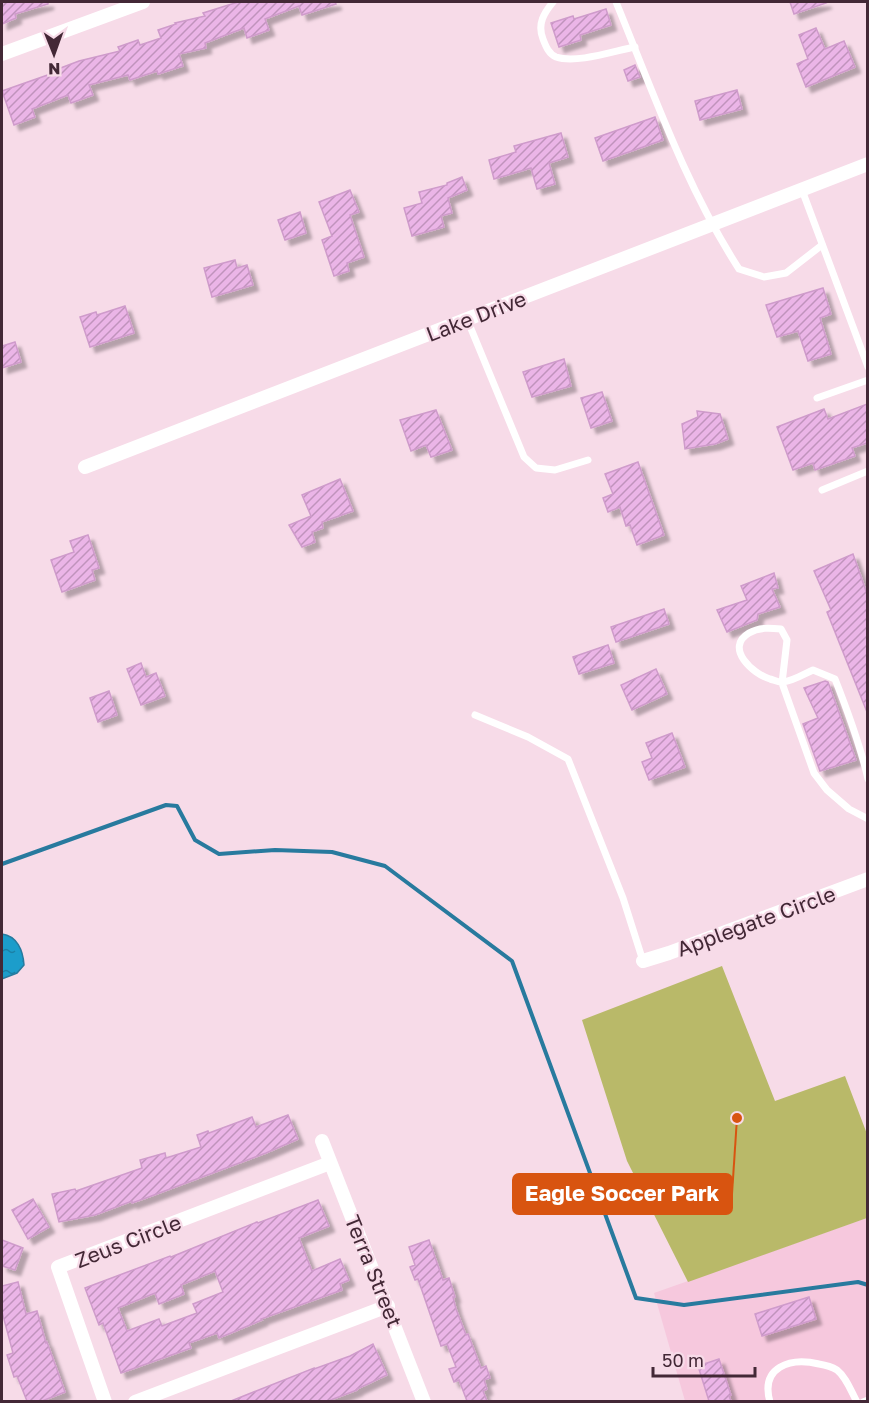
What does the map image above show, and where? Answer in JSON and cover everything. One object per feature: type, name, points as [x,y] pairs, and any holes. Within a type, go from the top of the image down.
[{"type":"street","points":[[2,54],[143,2]]},
{"type":"street","name":"Lake Drive","points":[[85,467],[867,164]]},
{"type":"street","name":"Applegate Circle","points":[[643,960],[669,953],[867,879]]},
{"type":"street","name":"Terra Street","points":[[322,1141],[424,1401]]},
{"type":"street","name":"Zeus Circle","points":[[105,1401],[58,1268],[330,1163]]},
{"type":"street","points":[[135,1401],[388,1306]]},
{"type":"lane","points":[[553,2],[543,15],[540,32],[546,49],[555,57],[571,60],[635,47]]},
{"type":"lane","points":[[616,2],[682,160],[712,224],[739,269],[764,277],[786,273],[822,245]]},
{"type":"lane","points":[[802,190],[867,367]]},
{"type":"lane","points":[[467,319],[524,457],[536,468],[555,470],[588,460]]},
{"type":"lane","points":[[818,398],[867,380]]},
{"type":"lane","points":[[822,490],[867,471]]},
{"type":"lane","points":[[867,779],[863,757],[850,716],[835,679],[813,670],[782,683],[760,676],[743,662],[740,652],[741,642],[748,633],[764,627],[780,628],[787,640],[782,683],[814,773],[827,790],[849,809],[867,819]]},
{"type":"lane","points":[[475,715],[528,737],[568,759],[622,898],[643,960]]},
{"type":"lane","points":[[770,1401],[767,1383],[774,1370],[800,1361],[835,1369],[843,1377],[857,1401]]},
{"type":"lane","points":[[863,1401],[867,1400]]},
{"type":"shaded area","points":[[722,966],[775,1101],[845,1076],[867,1134],[867,1218],[688,1282],[627,1161],[582,1020]]},
{"type":"shaded area","points":[[867,1218],[867,1401],[685,1401],[654,1293]]},
{"type":"water","points":[[2,934],[12,938],[18,945],[24,965],[17,973],[2,979]]},
{"type":"building","points":[[2,2],[48,2],[48,4],[15,14],[16,18],[2,24]]},
{"type":"building","points":[[238,2],[335,2],[336,4],[302,15],[299,6],[265,19],[269,30],[247,38],[244,28],[205,43],[206,48],[179,54],[183,66],[158,74],[157,71],[130,80],[128,75],[89,85],[93,95],[71,103],[68,95],[32,109],[35,117],[14,125],[2,91],[59,71],[58,69],[79,61],[120,51],[118,47],[138,40],[140,45],[161,38],[158,30],[175,23],[205,16],[203,13]]},
{"type":"building","points":[[790,2],[825,2],[826,3],[794,14]]},
{"type":"building","points":[[606,9],[611,25],[580,35],[581,40],[559,47],[551,23]]},
{"type":"building","points":[[816,28],[825,49],[844,41],[855,67],[806,87],[797,64],[808,59],[799,35]]},
{"type":"building","points":[[635,65],[640,77],[628,81],[624,70]]},
{"type":"building","points":[[737,90],[742,109],[700,120],[695,101]]},
{"type":"building","points":[[655,117],[663,140],[603,161],[595,138]]},
{"type":"building","points":[[561,133],[568,157],[549,163],[555,184],[537,189],[531,168],[494,179],[489,160],[516,152],[514,146]]},
{"type":"building","points":[[462,177],[467,190],[448,198],[452,213],[441,216],[444,227],[412,236],[404,208],[422,203],[419,192],[447,185]]},
{"type":"building","points":[[350,190],[359,212],[350,215],[364,257],[347,263],[349,271],[334,276],[322,240],[332,236],[319,202]]},
{"type":"building","points":[[300,212],[306,233],[285,240],[278,220]]},
{"type":"building","points":[[235,260],[237,268],[247,265],[253,285],[212,297],[204,268]]},
{"type":"building","points":[[823,288],[831,314],[820,318],[831,354],[808,361],[798,331],[777,337],[766,305]]},
{"type":"building","points":[[125,306],[134,333],[90,347],[80,317],[96,312],[97,315]]},
{"type":"building","points":[[15,342],[21,362],[2,368],[2,346]]},
{"type":"building","points":[[564,359],[571,386],[532,397],[523,372]]},
{"type":"building","points":[[602,392],[612,421],[591,428],[581,398]]},
{"type":"building","points":[[867,404],[867,443],[852,448],[855,456],[815,470],[813,463],[793,470],[777,427],[824,409],[828,419]]},
{"type":"building","points":[[436,410],[452,450],[431,457],[426,445],[411,451],[400,420]]},
{"type":"building","points":[[697,411],[720,414],[728,439],[715,444],[685,449],[682,424],[698,417]]},
{"type":"building","points":[[638,462],[664,535],[637,545],[630,525],[626,526],[620,507],[608,512],[603,498],[613,494],[605,474]]},
{"type":"building","points":[[340,479],[353,511],[322,522],[323,528],[312,532],[315,542],[302,547],[289,525],[311,516],[302,495]]},
{"type":"building","points":[[88,535],[99,568],[92,570],[95,580],[62,592],[51,560],[74,552],[70,541]]},
{"type":"building","points":[[853,554],[867,594],[867,712],[827,612],[831,610],[814,571]]},
{"type":"building","points":[[774,573],[778,588],[772,589],[780,607],[758,614],[757,620],[727,632],[717,610],[747,600],[741,586]]},
{"type":"building","points":[[664,609],[669,624],[616,642],[611,627]]},
{"type":"building","points":[[608,645],[614,663],[579,674],[573,657]]},
{"type":"building","points":[[141,663],[146,677],[156,673],[165,696],[141,705],[127,669]]},
{"type":"building","points":[[656,669],[667,694],[632,710],[621,685]]},
{"type":"building","points":[[828,682],[856,760],[820,771],[803,724],[818,718],[804,688]]},
{"type":"building","points":[[109,691],[117,715],[98,722],[90,698]]},
{"type":"building","points":[[672,733],[685,767],[649,780],[642,762],[652,758],[646,743]]},
{"type":"building","points":[[288,1115],[298,1139],[132,1203],[132,1201],[95,1215],[59,1222],[52,1194],[75,1189],[76,1191],[142,1168],[140,1160],[165,1153],[166,1158],[201,1147],[197,1135],[208,1131],[209,1133],[252,1117],[256,1127]]},
{"type":"building","points":[[33,1199],[49,1227],[28,1239],[12,1210]]},
{"type":"building","points":[[318,1200],[329,1226],[299,1238],[312,1271],[340,1259],[349,1280],[340,1284],[342,1290],[261,1319],[219,1338],[217,1333],[189,1343],[191,1348],[121,1373],[103,1323],[99,1325],[85,1288]],"holes":[[[215,1271],[223,1292],[193,1304],[197,1313],[162,1326],[159,1319],[127,1331],[118,1308],[155,1293],[159,1304],[184,1294],[181,1285]]]},
{"type":"building","points":[[2,1240],[23,1248],[15,1270],[2,1266]]},
{"type":"building","points":[[429,1240],[443,1280],[449,1278],[456,1309],[466,1335],[468,1334],[481,1368],[486,1366],[490,1378],[484,1380],[487,1389],[483,1391],[487,1401],[467,1401],[459,1380],[454,1382],[449,1369],[456,1367],[447,1344],[441,1346],[418,1279],[415,1280],[410,1267],[415,1265],[409,1247]]},
{"type":"building","points":[[18,1282],[26,1314],[37,1311],[46,1343],[65,1392],[42,1401],[27,1401],[17,1376],[14,1377],[7,1355],[13,1353],[2,1312],[2,1286]]},
{"type":"building","points":[[809,1297],[816,1319],[762,1336],[755,1314]]},
{"type":"building","points":[[373,1344],[387,1375],[357,1390],[328,1401],[231,1401],[350,1356]]},
{"type":"building","points":[[719,1359],[731,1401],[709,1401],[698,1366]]},
{"type":"waterway","points":[[2,864],[166,805],[177,806],[195,840],[219,854],[275,850],[332,852],[385,866],[512,961],[636,1298],[684,1305],[858,1282],[868,1285]]},
{"type":"place","name":"Eagle Soccer Park","points":[[737,1118]]}]
